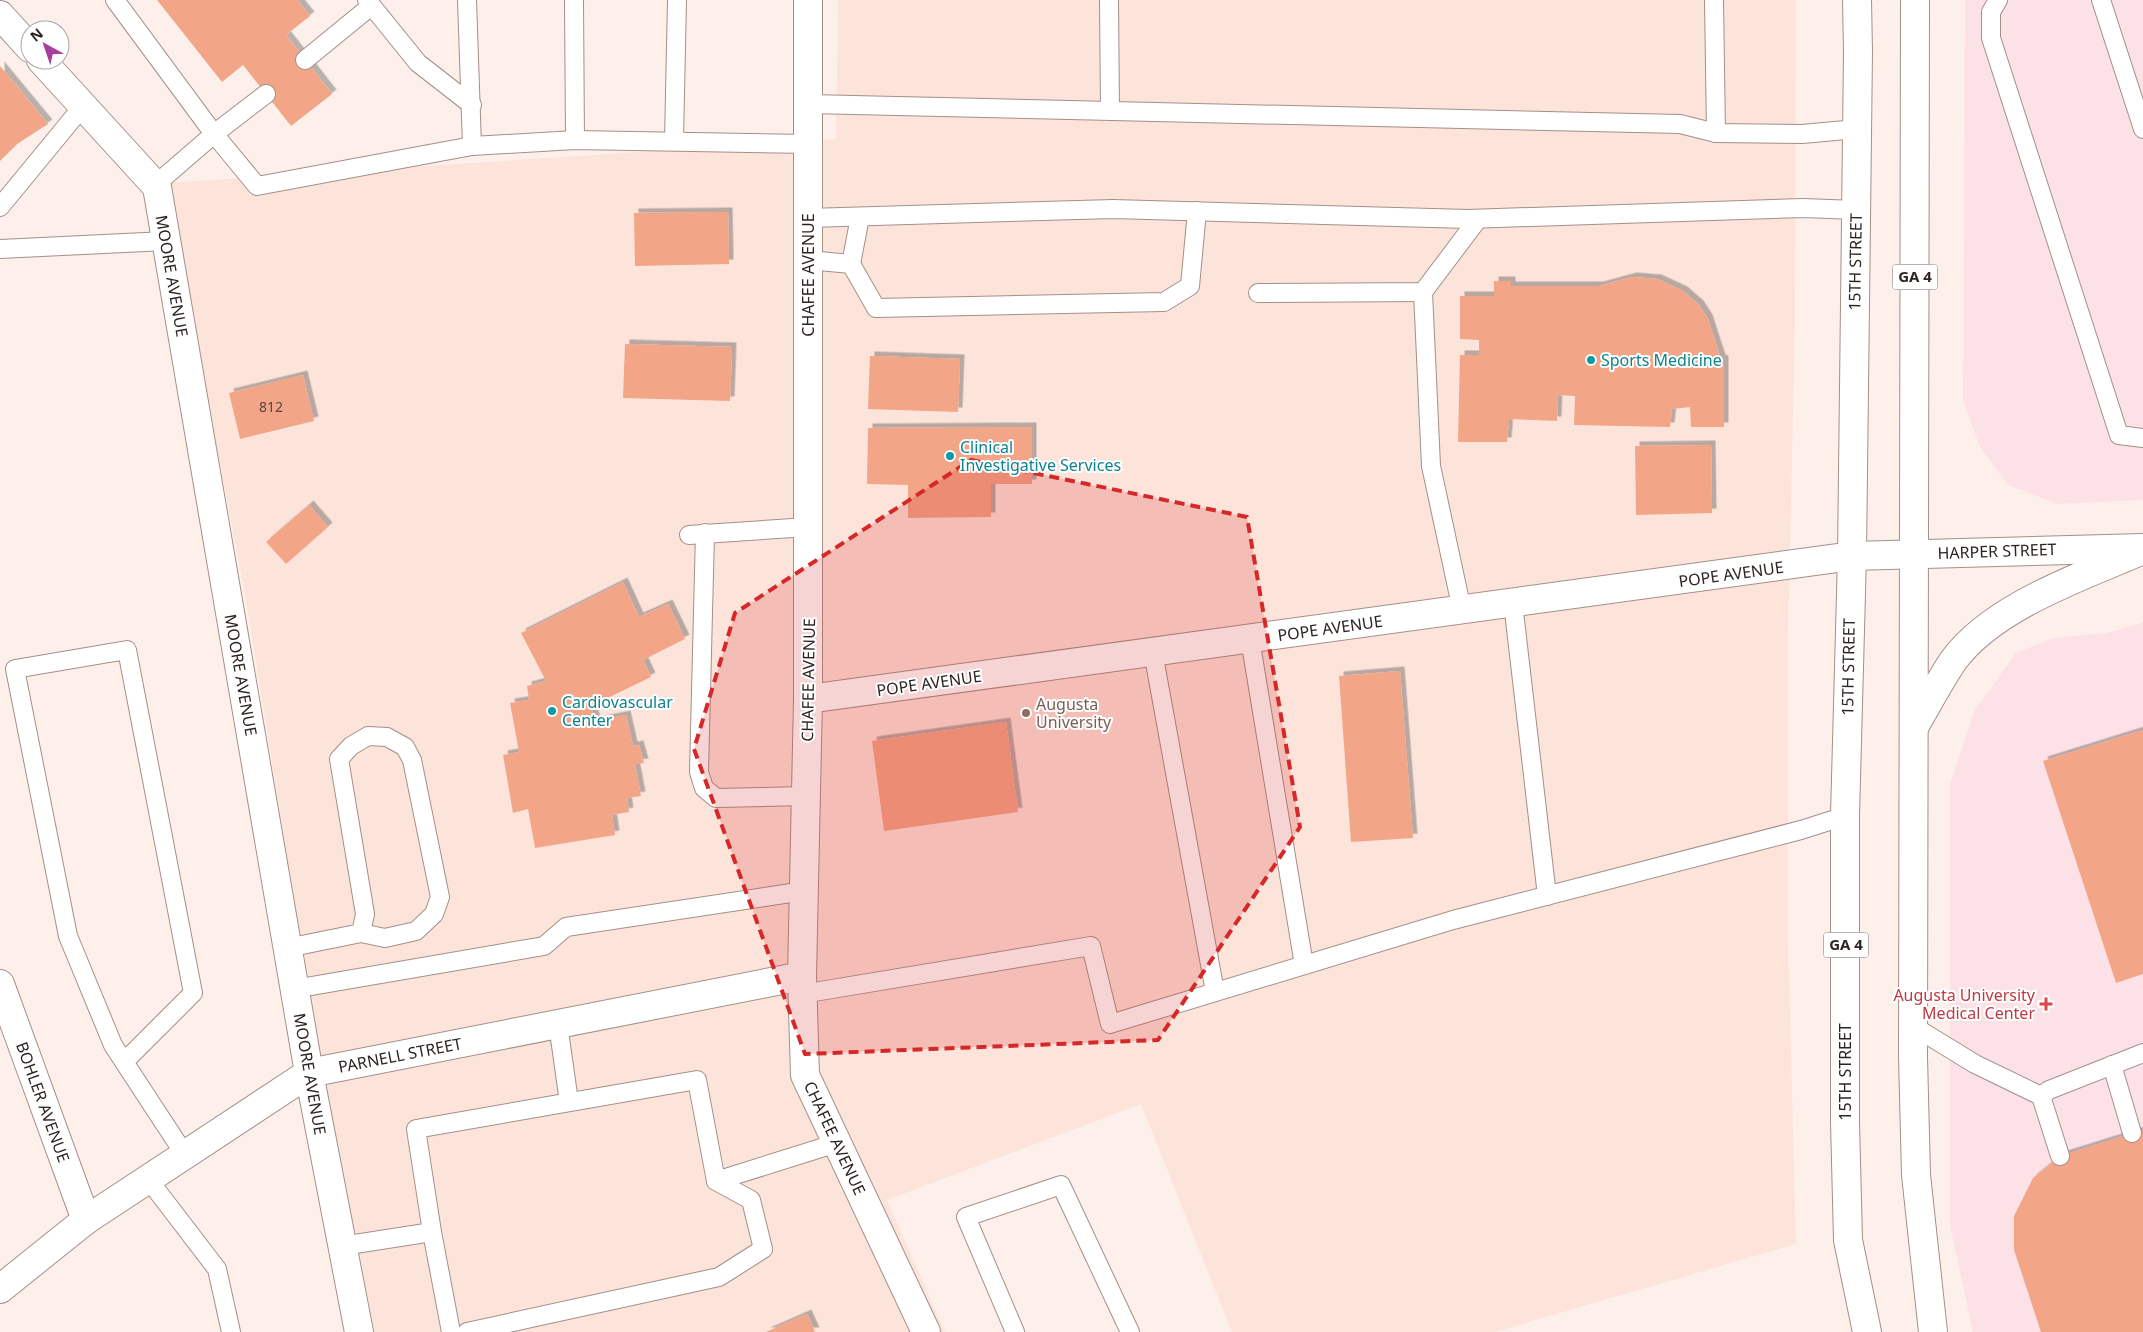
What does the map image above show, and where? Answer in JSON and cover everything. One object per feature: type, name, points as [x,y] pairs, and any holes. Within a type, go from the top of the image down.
[{"type":"street","name":"CHAFEE AVENUE","points":[[808,0],[808,699],[802,985],[805,1075],[926,1332]]},
{"type":"street","name":"15TH STREET","points":[[1857,0],[1852,556],[1845,816],[1845,1122],[1848,1240],[1867,1332]]},
{"type":"street","name":"GA 4","points":[[1916,0],[1913,1026],[1916,1175],[1933,1332]]},
{"type":"street","points":[[0,15],[20,37]]},
{"type":"street","name":"MOORE AVENUE","points":[[50,70],[157,187],[294,989],[359,1332]]},
{"type":"street","name":"HARPER STREET","points":[[1852,556],[2143,549]]},
{"type":"street","points":[[1914,728],[1954,660],[1978,635],[2036,596],[2143,549]]},
{"type":"street","name":"POPE AVENUE","points":[[808,699],[1513,604],[1852,556]]},
{"type":"street","name":"BOHLER AVENUE","points":[[0,984],[86,1220]]},
{"type":"street","name":"PARNELL STREET","points":[[0,1289],[86,1220],[309,1073],[558,1024],[802,985]]},
{"type":"lane","points":[[115,0],[214,134],[256,186],[472,146],[574,140],[674,140],[809,144]]},
{"type":"lane","points":[[467,0],[472,146]]},
{"type":"lane","points":[[574,0],[574,140]]},
{"type":"lane","points":[[674,140],[677,0]]},
{"type":"lane","points":[[1109,0],[1110,110]]},
{"type":"lane","points":[[1714,0],[1716,133]]},
{"type":"lane","points":[[1998,0],[1991,12],[1991,38],[2118,435],[2143,438]]},
{"type":"lane","points":[[2101,0],[2143,129]]},
{"type":"lane","points":[[306,60],[369,3],[418,62],[472,105]]},
{"type":"lane","points":[[155,185],[214,134],[266,94]]},
{"type":"lane","points":[[808,104],[1680,124],[1716,133],[1802,134],[1857,129]]},
{"type":"lane","points":[[0,207],[83,106]]},
{"type":"lane","points":[[808,218],[1113,209],[1478,219],[1803,208],[1856,210]]},
{"type":"lane","points":[[860,216],[851,264],[876,308],[1164,302],[1190,286],[1197,212]]},
{"type":"lane","points":[[1462,610],[1431,466],[1423,292],[1478,219]]},
{"type":"lane","points":[[0,249],[166,241]]},
{"type":"lane","points":[[808,260],[851,264]]},
{"type":"lane","points":[[1258,292],[1423,292]]},
{"type":"lane","points":[[806,796],[716,798],[704,788],[698,772],[697,534],[808,527]]},
{"type":"lane","points":[[1513,604],[1546,896]]},
{"type":"lane","points":[[1250,639],[1304,965]]},
{"type":"lane","points":[[124,1062],[193,993],[127,650],[15,669],[68,936],[113,1045],[124,1062],[185,1154]]},
{"type":"lane","points":[[1153,652],[1215,992]]},
{"type":"lane","points":[[287,948],[361,933],[385,938],[416,930],[434,914],[440,897],[412,760],[405,747],[388,738],[368,736],[351,746],[338,759],[365,914],[361,933]]},
{"type":"lane","points":[[802,985],[1091,946],[1110,1024],[1453,920],[1791,832],[1845,816]]},
{"type":"lane","points":[[294,989],[544,946],[566,927],[804,891]]},
{"type":"lane","points":[[558,1024],[568,1102]]},
{"type":"lane","points":[[1913,1026],[1975,1064],[2041,1096],[2060,1156]]},
{"type":"lane","points":[[2041,1096],[2049,1090],[2143,1053]]},
{"type":"lane","points":[[2112,1066],[2132,1134]]},
{"type":"lane","points":[[451,1332],[432,1232],[416,1129],[697,1080],[716,1181]]},
{"type":"lane","points":[[716,1181],[837,1143]]},
{"type":"lane","points":[[148,1179],[217,1269],[231,1332]]},
{"type":"lane","points":[[467,1332],[720,1277],[763,1249],[751,1200],[716,1181]]},
{"type":"lane","points":[[1015,1332],[966,1217],[1061,1185],[1130,1332]]},
{"type":"lane","points":[[342,1246],[432,1232]]},
{"type":"highlighted area","points":[[971,460],[1247,517],[1300,827],[1158,1040],[805,1054],[694,749],[735,613]]},
{"type":"shaded area","name":"Augusta University","points":[[838,0],[1796,0],[1795,323],[1788,641],[1788,936],[1796,1244],[1495,1332],[1232,1332],[1141,1104],[887,1200],[945,1332],[374,1332],[316,1039],[246,600],[166,183],[836,139]]},
{"type":"shaded area","points":[[1965,0],[2143,0],[2143,500],[2057,504],[2008,485],[1980,447],[1963,400]]},
{"type":"shaded area","name":"Augusta University Medical Center","points":[[2143,622],[2143,1332],[1973,1332],[1950,1226],[1950,783],[1975,710],[2016,653],[2053,638],[2106,633]]},
{"type":"building","points":[[157,0],[297,0],[310,16],[286,35],[332,94],[291,126],[243,65],[222,82]]},
{"type":"building","points":[[0,66],[48,124],[17,144],[0,161]]},
{"type":"building","points":[[728,212],[729,264],[635,266],[634,213]]},
{"type":"building","name":"Sports Medicine","points":[[1632,277],[1657,279],[1683,291],[1699,305],[1708,319],[1721,359],[1724,360],[1724,427],[1691,427],[1690,407],[1672,409],[1670,427],[1574,425],[1575,396],[1558,395],[1557,421],[1509,419],[1507,442],[1458,442],[1460,355],[1479,355],[1479,340],[1460,339],[1460,296],[1494,296],[1494,281],[1511,281],[1511,286],[1599,286]]},
{"type":"building","points":[[625,344],[732,347],[730,401],[623,398]]},
{"type":"building","points":[[870,356],[960,359],[958,412],[868,409]]},
{"type":"building","points":[[303,375],[314,421],[240,439],[229,393]]},
{"type":"building","name":"Clinical Investigative Services","points":[[1032,427],[1032,484],[991,484],[991,517],[908,518],[908,485],[867,484],[868,428]]},
{"type":"building","points":[[1711,445],[1712,513],[1636,515],[1635,446]]},
{"type":"building","points":[[309,505],[328,527],[286,564],[266,542]]},
{"type":"building","name":"Cardiovascular Center","points":[[623,582],[639,617],[668,604],[685,639],[643,660],[651,677],[591,706],[596,721],[626,715],[633,746],[639,745],[644,763],[635,764],[641,796],[627,798],[629,812],[612,815],[615,835],[535,848],[528,809],[513,813],[503,755],[519,752],[510,703],[529,700],[527,686],[546,681],[521,633]]},
{"type":"building","points":[[1400,671],[1413,838],[1351,842],[1339,676]]},
{"type":"building","points":[[1006,722],[1018,812],[884,831],[872,741]]},
{"type":"building","points":[[2143,730],[2143,974],[2116,983],[2043,761]]},
{"type":"building","points":[[2143,1130],[2143,1332],[2041,1332],[2014,1250],[2014,1216],[2033,1178],[2060,1156]]},
{"type":"building","points":[[807,1314],[815,1332],[766,1332]]},
{"type":"place","name":"Sports Medicine","points":[[1591,360]]},
{"type":"place","name":"Clinical Investigative Services","points":[[950,456]]},
{"type":"place","name":"Cardiovascular Center","points":[[552,711]]},
{"type":"place","name":"Augusta University","points":[[1026,713]]},
{"type":"place","name":"Augusta University Medical Center","points":[[2046,1004]]}]
